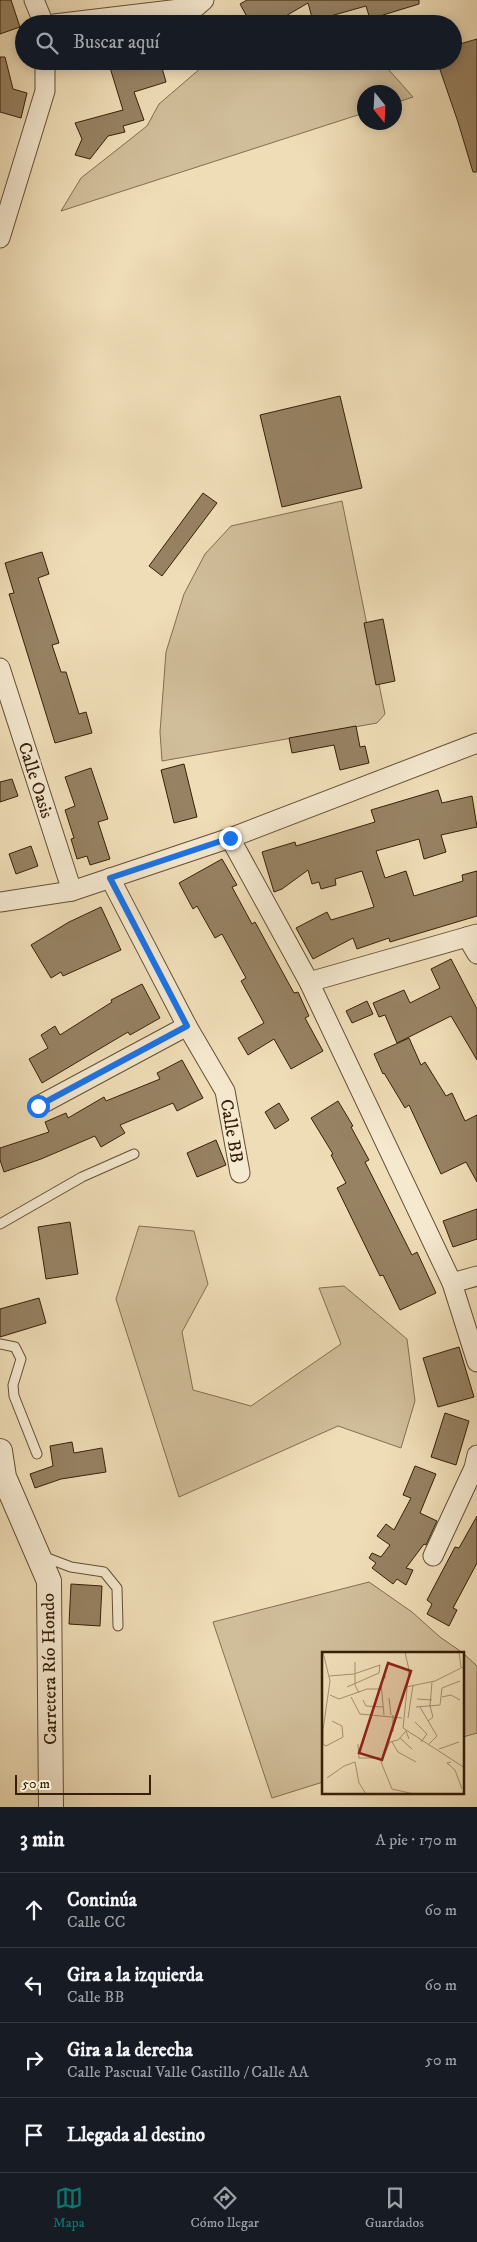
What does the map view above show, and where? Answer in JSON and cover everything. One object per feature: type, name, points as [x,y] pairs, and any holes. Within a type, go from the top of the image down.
[{"type":"street","points":[[34,0],[40,15]]},
{"type":"street","points":[[125,15],[196,6],[204,0]]},
{"type":"street","points":[[0,238],[45,92],[45,70]]},
{"type":"street","name":"Calle Oasis","points":[[0,668],[72,891]]},
{"type":"street","points":[[0,902],[72,891],[230,838],[477,743]]},
{"type":"street","points":[[230,838],[309,982],[452,1283],[477,1362]]},
{"type":"street","name":"Calle BB","points":[[110,878],[187,1026],[225,1091],[240,1174]]},
{"type":"street","points":[[309,982],[472,935],[477,954]]},
{"type":"street","points":[[38,1106],[187,1026]]},
{"type":"street","points":[[452,1283],[477,1276]]},
{"type":"street","name":"Carretera Río Hondo","points":[[0,1451],[2,1479],[49,1580],[51,1807]]},
{"type":"street","points":[[433,1556],[474,1468],[477,1456]]},
{"type":"lane","points":[[0,1224],[82,1177],[134,1154]]},
{"type":"lane","points":[[0,1344],[15,1347],[21,1359],[13,1385],[14,1396],[37,1454]]},
{"type":"lane","points":[[37,1554],[71,1567],[104,1572],[117,1588],[118,1626]]},
{"type":"shaded area","points":[[199,70],[389,70],[413,97],[402,101],[402,85],[357,85],[357,115],[61,211],[81,178],[147,126],[159,104]]},
{"type":"shaded area","points":[[342,501],[385,714],[377,723],[162,761],[160,732],[166,652],[184,594],[205,554],[231,526]]},
{"type":"shaded area","points":[[139,1226],[194,1231],[208,1284],[182,1332],[193,1390],[251,1406],[341,1344],[319,1288],[344,1286],[407,1339],[415,1401],[401,1448],[338,1426],[179,1497],[116,1299]]},
{"type":"shaded area","points":[[369,1582],[412,1612],[440,1637],[462,1652],[322,1652],[322,1782],[272,1798],[213,1622]]},
{"type":"shaded area","points":[[464,1654],[477,1666],[477,1733],[464,1737]]},
{"type":"building","points":[[0,0],[11,0],[16,15],[15,29],[0,34]]},
{"type":"building","points":[[247,0],[419,0],[419,4],[383,15],[369,15],[366,6],[334,15],[311,15],[308,3],[287,15],[246,15],[240,4]]},
{"type":"building","points":[[477,39],[477,172],[473,172],[440,70],[462,70],[462,43]]},
{"type":"building","points":[[0,57],[5,57],[13,89],[27,93],[21,118],[0,112]]},
{"type":"building","points":[[111,70],[163,70],[166,82],[134,92],[144,120],[123,126],[125,132],[108,136],[90,159],[75,155],[82,139],[75,123],[123,110]]},
{"type":"building","points":[[340,396],[362,488],[282,507],[260,415]]},
{"type":"building","points":[[203,493],[217,503],[162,576],[149,566]]},
{"type":"building","points":[[42,552],[49,574],[38,578],[59,643],[52,645],[61,672],[66,672],[79,714],[86,712],[92,733],[55,743],[9,594],[14,593],[5,563]]},
{"type":"building","points":[[383,619],[395,681],[376,685],[364,623]]},
{"type":"building","points":[[356,726],[360,747],[365,746],[369,763],[340,770],[334,745],[292,753],[289,738]]},
{"type":"building","points":[[184,764],[197,817],[174,823],[161,770]]},
{"type":"building","points":[[91,768],[108,819],[98,822],[110,859],[90,865],[87,856],[77,859],[71,839],[74,838],[65,810],[75,806],[65,777]]},
{"type":"building","points":[[12,779],[18,796],[0,802],[0,782]]},
{"type":"building","points":[[438,790],[442,803],[472,796],[477,827],[441,835],[446,852],[424,859],[419,839],[376,851],[385,878],[406,871],[414,896],[463,881],[462,875],[477,871],[477,916],[390,942],[389,938],[357,949],[353,938],[313,959],[296,928],[327,912],[331,920],[374,907],[362,871],[335,879],[336,885],[321,889],[319,882],[312,884],[308,870],[282,889],[274,892],[262,852],[295,842],[296,846],[375,822],[371,810]]},
{"type":"building","points":[[31,846],[38,866],[16,874],[9,854]]},
{"type":"building","points":[[222,859],[237,885],[232,887],[252,924],[255,922],[294,993],[298,992],[309,1016],[305,1018],[323,1051],[291,1069],[274,1039],[248,1055],[238,1038],[264,1023],[241,981],[246,978],[222,934],[215,938],[197,906],[193,909],[179,883]]},
{"type":"building","points":[[101,907],[121,950],[63,976],[61,972],[51,978],[31,945],[69,922]]},
{"type":"building","points":[[451,959],[477,1009],[477,1060],[451,1016],[397,1043],[385,1015],[379,1017],[373,1003],[404,990],[410,1003],[440,988],[431,969]]},
{"type":"building","points":[[142,984],[160,1018],[130,1035],[128,1032],[42,1083],[29,1059],[48,1048],[41,1035],[55,1026],[60,1035],[112,1002],[111,1000]]},
{"type":"building","points":[[367,1001],[373,1014],[352,1023],[346,1011]]},
{"type":"building","points":[[409,1038],[421,1065],[425,1062],[446,1096],[452,1093],[465,1121],[477,1115],[477,1182],[466,1162],[441,1174],[409,1105],[405,1108],[383,1074],[374,1054]]},
{"type":"building","points":[[182,1060],[203,1098],[177,1111],[173,1103],[120,1125],[125,1133],[101,1147],[95,1136],[41,1159],[4,1172],[0,1160],[0,1148],[49,1132],[45,1122],[66,1113],[68,1118],[104,1097],[106,1101],[160,1079],[157,1073]]},
{"type":"building","points":[[338,1101],[353,1126],[351,1127],[369,1160],[365,1162],[412,1255],[417,1252],[436,1293],[400,1310],[383,1275],[380,1276],[337,1188],[346,1183],[331,1155],[333,1154],[311,1118]]},
{"type":"building","points":[[279,1103],[289,1120],[275,1129],[265,1112]]},
{"type":"building","points":[[216,1140],[226,1165],[197,1177],[187,1153]]},
{"type":"building","points":[[477,1209],[477,1239],[453,1247],[443,1221]]},
{"type":"building","points":[[70,1222],[78,1274],[46,1279],[38,1227]]},
{"type":"building","points":[[39,1298],[46,1323],[0,1337],[0,1309]]},
{"type":"building","points":[[459,1347],[474,1397],[438,1407],[423,1358]]},
{"type":"building","points":[[445,1413],[469,1421],[456,1465],[431,1457]]},
{"type":"building","points":[[72,1442],[74,1453],[102,1448],[106,1472],[61,1479],[35,1488],[30,1474],[53,1466],[50,1446]]},
{"type":"building","points":[[415,1466],[436,1474],[420,1513],[437,1521],[426,1545],[424,1544],[406,1568],[413,1570],[406,1585],[397,1579],[393,1584],[372,1568],[376,1563],[369,1558],[372,1553],[381,1557],[390,1545],[377,1536],[386,1524],[394,1530],[411,1498],[403,1495]]},
{"type":"building","points":[[477,1516],[477,1563],[453,1608],[457,1610],[449,1626],[427,1614],[432,1604],[427,1600],[455,1547],[459,1548]]},
{"type":"building","points":[[71,1584],[102,1586],[100,1626],[69,1624]]},
{"type":"route","points":[[38,1106],[187,1026],[110,878],[230,838]]}]
